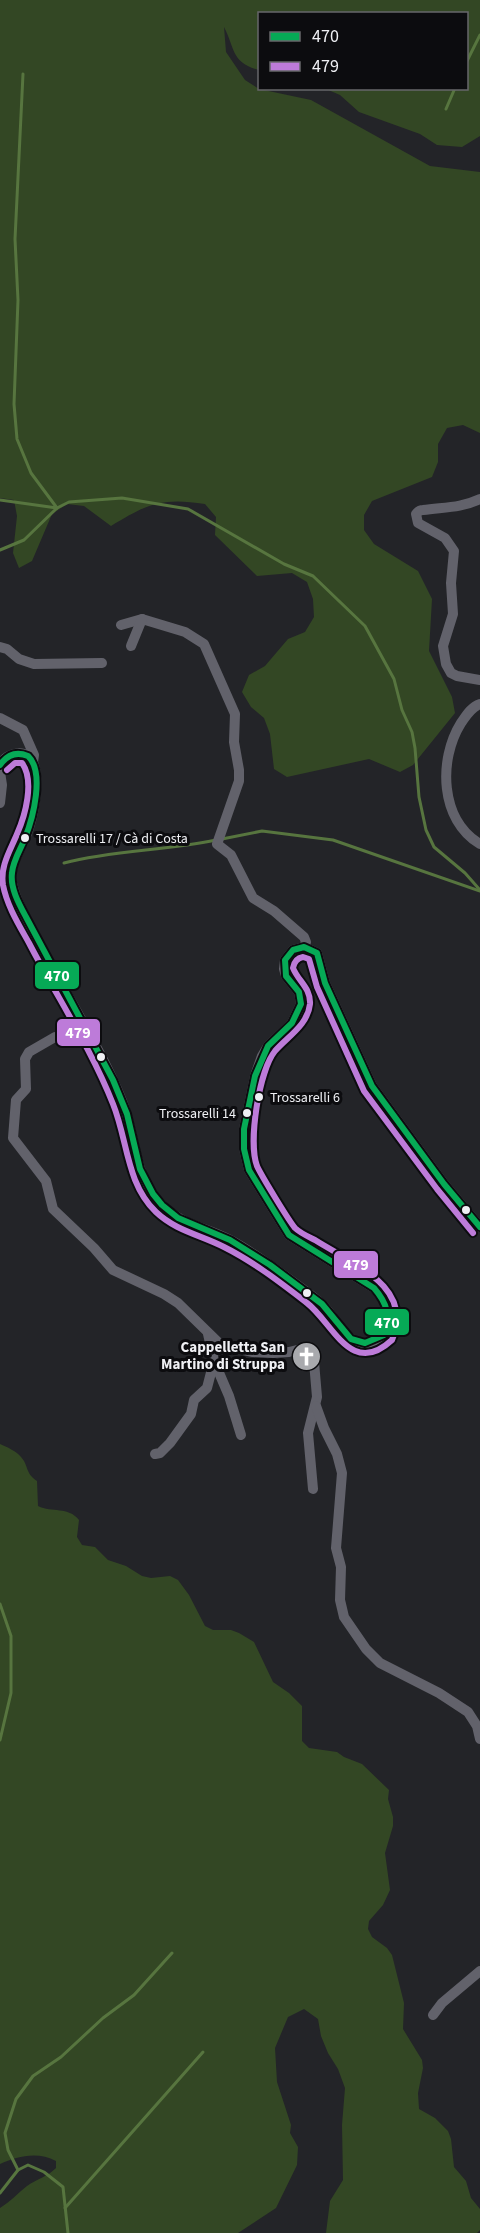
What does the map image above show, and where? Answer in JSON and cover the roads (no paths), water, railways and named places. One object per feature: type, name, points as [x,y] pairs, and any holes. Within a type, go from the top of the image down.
[{"type":"street","points":[[480,499],[468,505],[422,510],[416,514],[418,523],[445,538],[454,550],[451,583],[453,614],[443,646],[446,664],[451,673],[456,676],[480,680]]},
{"type":"street","points":[[130,646],[142,619]]},
{"type":"street","points":[[121,625],[142,619],[185,632],[201,641],[209,652],[235,714],[234,742],[240,776],[217,844],[231,855],[253,898],[282,917],[304,937],[306,942],[304,947]]},
{"type":"street","points":[[0,647],[26,663],[102,663]]},
{"type":"street","points":[[480,704],[471,710],[455,734],[449,751],[447,783],[454,816],[472,839],[480,844]]},
{"type":"street","points":[[0,718],[23,730],[34,755],[33,813],[12,868],[11,881],[16,897],[121,1098],[130,1122],[138,1165],[143,1178],[161,1205],[189,1224],[228,1238],[277,1270],[317,1300],[328,1311],[343,1333],[356,1342],[374,1342],[384,1335],[387,1329],[388,1310],[381,1295],[374,1288],[289,1235],[249,1170],[244,1149],[244,1129],[255,1076],[262,1056],[292,1023],[300,1009],[299,992],[286,976],[284,965],[287,956],[293,950],[304,947],[315,951],[319,957],[325,982],[372,1086],[444,1184],[480,1227]]},
{"type":"street","points":[[0,765],[6,756],[16,753],[25,755],[33,762]]},
{"type":"street","points":[[0,772],[2,785],[0,803]]},
{"type":"street","points":[[93,1041],[55,1037],[29,1052],[25,1059],[27,1085],[22,1095],[16,1100],[13,1136],[46,1181],[53,1209],[94,1248],[113,1270],[170,1298],[188,1311],[221,1345],[253,1352],[289,1352],[309,1347],[314,1362],[316,1406],[324,1428],[338,1454],[342,1473],[336,1548],[342,1567],[341,1608],[347,1623],[366,1649],[386,1667],[439,1693],[468,1712],[477,1726],[480,1739]]},
{"type":"street","points":[[208,1332],[214,1361],[229,1396],[241,1435]]},
{"type":"street","points":[[155,1454],[164,1450],[189,1419],[194,1400],[207,1389],[214,1361]]},
{"type":"street","points":[[313,1489],[308,1432],[311,1414],[316,1406]]},
{"type":"street","points":[[434,2015],[442,2003],[480,1971]]},
{"type":"waterway","points":[[468,59],[480,35]]},
{"type":"waterway","points":[[23,74],[15,239],[18,300],[14,404],[17,439],[31,473],[57,508]]},
{"type":"waterway","points":[[446,109],[454,90]]},
{"type":"waterway","points":[[0,550],[24,540],[57,508],[69,502],[122,498],[188,509],[284,564],[313,576],[365,626],[394,679],[402,710],[412,732],[419,797],[426,830],[434,847],[465,873],[480,890]]},
{"type":"waterway","points":[[0,500],[57,508]]},
{"type":"waterway","points":[[222,839],[262,831],[333,840],[480,891]]},
{"type":"waterway","points":[[64,863],[102,855],[216,840]]},
{"type":"waterway","points":[[0,1604],[11,1636],[11,1693],[0,1740]]},
{"type":"waterway","points":[[18,2170],[8,2150],[5,2133],[16,2099],[33,2076],[61,2057],[103,2018],[134,1995],[172,1953]]},
{"type":"waterway","points":[[65,2208],[203,2052]]},
{"type":"waterway","points":[[0,2193],[18,2170],[28,2165],[44,2172],[63,2187],[68,2233]]},
{"type":"place","name":"Trossarelli 17 / Cà di Costa","points":[[25,838]]},
{"type":"place","name":"Trossarelli 6","points":[[259,1097]]},
{"type":"place","name":"Trossarelli 14","points":[[247,1113]]},
{"type":"place","name":"Cappelletta San Martino di Struppa","points":[[306,1356]]}]
